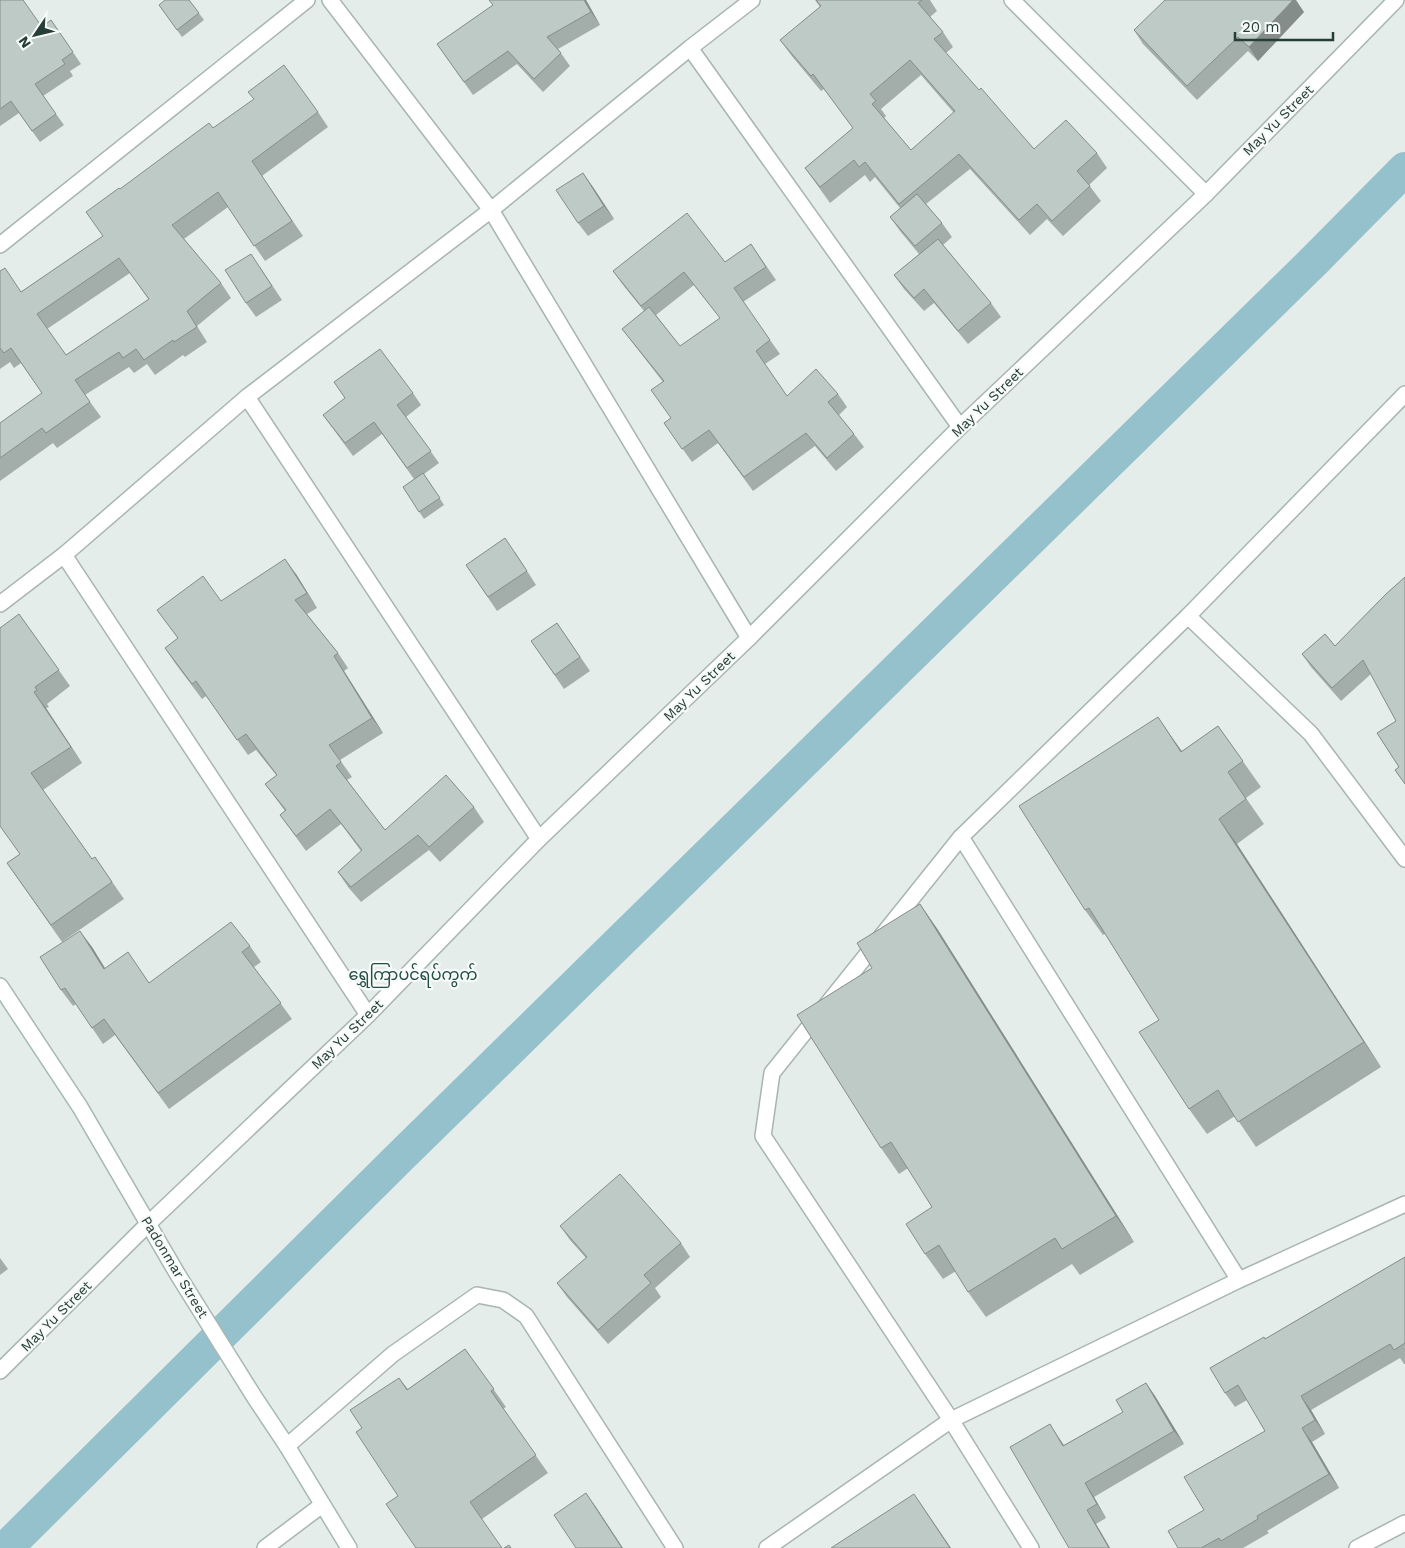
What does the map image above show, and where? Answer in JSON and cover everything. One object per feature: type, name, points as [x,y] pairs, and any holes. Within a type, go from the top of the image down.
[{"type":"street","points":[[0,245],[307,0]]},
{"type":"street","points":[[330,0],[491,210],[749,638]]},
{"type":"street","points":[[0,604],[64,555],[247,397],[491,210],[752,0]]},
{"type":"street","points":[[1012,0],[1206,194]]},
{"type":"street","name":"May Yu Street","points":[[0,1371],[150,1223],[368,1015],[539,839],[749,638],[960,427],[1206,194],[1386,4]]},
{"type":"street","points":[[690,48],[960,427]]},
{"type":"street","points":[[247,397],[539,839]]},
{"type":"street","points":[[1031,1548],[951,1420],[763,1136],[772,1073],[961,837],[1188,616],[1402,403]]},
{"type":"street","points":[[64,555],[368,1015]]},
{"type":"street","points":[[1188,616],[1311,734],[1405,859]]},
{"type":"street","points":[[961,837],[1239,1280]]},
{"type":"street","name":"Padonmar Street","points":[[0,986],[80,1107],[150,1223],[178,1275],[287,1446],[349,1548]]},
{"type":"street","points":[[767,1548],[951,1420],[1239,1280],[1405,1204]]},
{"type":"street","points":[[287,1446],[393,1354],[477,1295],[503,1300],[526,1316],[675,1548]]},
{"type":"street","points":[[265,1548],[322,1505]]},
{"type":"street","points":[[1357,1548],[1403,1528]]},
{"type":"building","points":[[0,0],[23,0],[42,27],[51,20],[73,52],[62,60],[65,64],[35,84],[56,114],[32,131],[11,101],[0,109]]},
{"type":"building","points":[[165,0],[189,0],[199,13],[177,30],[159,5]]},
{"type":"building","points":[[489,0],[584,0],[591,12],[547,37],[561,53],[534,79],[508,51],[464,82],[437,44],[493,5]]},
{"type":"building","points":[[816,0],[922,0],[918,3],[943,32],[934,39],[979,90],[981,88],[1034,149],[1066,120],[1097,153],[1077,171],[1090,186],[1052,221],[1037,204],[1019,220],[959,154],[899,204],[865,162],[859,167],[854,160],[820,187],[805,168],[853,128],[813,74],[811,76],[780,40],[821,6]],"holes":[[[910,60],[955,111],[911,150],[872,104],[876,101],[870,94]]]},
{"type":"building","points":[[1165,0],[1293,0],[1249,47],[1238,37],[1187,86],[1134,30]]},
{"type":"building","points":[[284,65],[318,112],[252,161],[292,221],[254,246],[218,192],[172,225],[221,283],[187,311],[197,327],[174,342],[173,340],[144,360],[136,349],[123,358],[119,352],[75,380],[90,402],[46,433],[42,428],[0,458],[0,423],[42,393],[11,348],[4,353],[0,348],[0,271],[5,268],[21,292],[103,236],[86,212],[209,123],[213,128],[254,99],[248,92]],"holes":[[[119,258],[149,299],[66,355],[37,314]]]},
{"type":"building","points":[[583,173],[604,206],[578,223],[556,190]]},
{"type":"building","points":[[917,194],[942,223],[915,246],[890,217]]},
{"type":"building","points":[[687,213],[725,262],[751,244],[766,267],[734,288],[770,340],[756,351],[787,396],[816,369],[838,394],[828,402],[854,434],[827,458],[806,433],[744,477],[709,430],[682,449],[664,423],[671,418],[651,390],[664,381],[622,329],[649,307],[680,346],[720,318],[684,272],[641,306],[613,271]]},
{"type":"building","points":[[938,239],[991,303],[958,331],[924,289],[914,298],[894,275]]},
{"type":"building","points":[[251,254],[272,286],[246,303],[225,270]]},
{"type":"building","points":[[380,349],[413,393],[397,405],[431,451],[407,468],[374,422],[345,443],[323,415],[345,398],[334,382]]},
{"type":"building","points":[[423,473],[440,498],[419,512],[403,487]]},
{"type":"building","points":[[505,538],[527,571],[488,597],[466,565]]},
{"type":"building","points":[[285,559],[307,593],[295,600],[338,653],[334,656],[372,718],[329,745],[341,762],[336,766],[385,830],[446,775],[474,807],[429,847],[418,835],[351,887],[338,872],[362,850],[330,809],[296,836],[280,815],[286,810],[265,784],[277,775],[246,734],[237,740],[196,681],[192,684],[165,648],[178,638],[157,610],[203,576],[221,601]]},
{"type":"building","points":[[1405,577],[1405,784],[1395,770],[1399,767],[1377,733],[1396,721],[1363,660],[1332,688],[1302,654],[1325,634],[1335,646]]},
{"type":"building","points":[[19,614],[59,670],[35,687],[37,690],[34,692],[71,747],[31,773],[92,859],[95,857],[112,882],[51,925],[7,863],[20,854],[0,826],[0,628]]},
{"type":"building","points":[[557,623],[580,657],[555,675],[531,641]]},
{"type":"building","points":[[1158,717],[1181,752],[1218,726],[1243,761],[1228,772],[1246,799],[1219,819],[1364,1042],[1238,1122],[1218,1090],[1189,1109],[1139,1032],[1159,1020],[1089,908],[1085,910],[1019,806]]},
{"type":"building","points":[[920,904],[1116,1216],[1062,1249],[1055,1238],[968,1292],[939,1245],[925,1254],[906,1224],[932,1207],[891,1142],[881,1148],[797,1015],[872,968],[857,943]]},
{"type":"building","points":[[231,922],[250,946],[242,952],[281,1003],[158,1093],[104,1019],[92,1028],[65,988],[61,990],[40,957],[80,931],[104,969],[128,952],[149,983]]},
{"type":"building","points":[[620,1174],[681,1243],[644,1275],[651,1283],[598,1330],[557,1283],[587,1257],[560,1226]]},
{"type":"building","points":[[1405,1257],[1405,1343],[1394,1350],[1390,1344],[1301,1396],[1315,1420],[1302,1428],[1329,1474],[1257,1516],[1258,1519],[1221,1541],[1219,1538],[1201,1548],[1178,1548],[1168,1531],[1204,1510],[1184,1477],[1265,1431],[1238,1385],[1225,1393],[1210,1368],[1264,1337],[1265,1339]]},
{"type":"building","points":[[465,1349],[494,1389],[491,1391],[536,1455],[470,1502],[502,1548],[416,1548],[386,1504],[398,1496],[356,1432],[362,1428],[350,1410],[399,1378],[407,1390]]},
{"type":"building","points":[[1146,1383],[1174,1431],[1085,1483],[1097,1504],[1087,1510],[1109,1548],[1069,1548],[1010,1447],[1050,1424],[1063,1446],[1123,1412],[1116,1400]]},
{"type":"building","points":[[586,1493],[622,1548],[576,1548],[554,1515]]},
{"type":"building","points":[[914,1494],[950,1548],[831,1548]]},
{"type":"waterway","points":[[6,1548],[402,1155],[1316,259],[1405,169]]},
{"type":"district","name":"ရွှေကြာပင်ရပ်ကွက်","points":[[413,974]]}]
